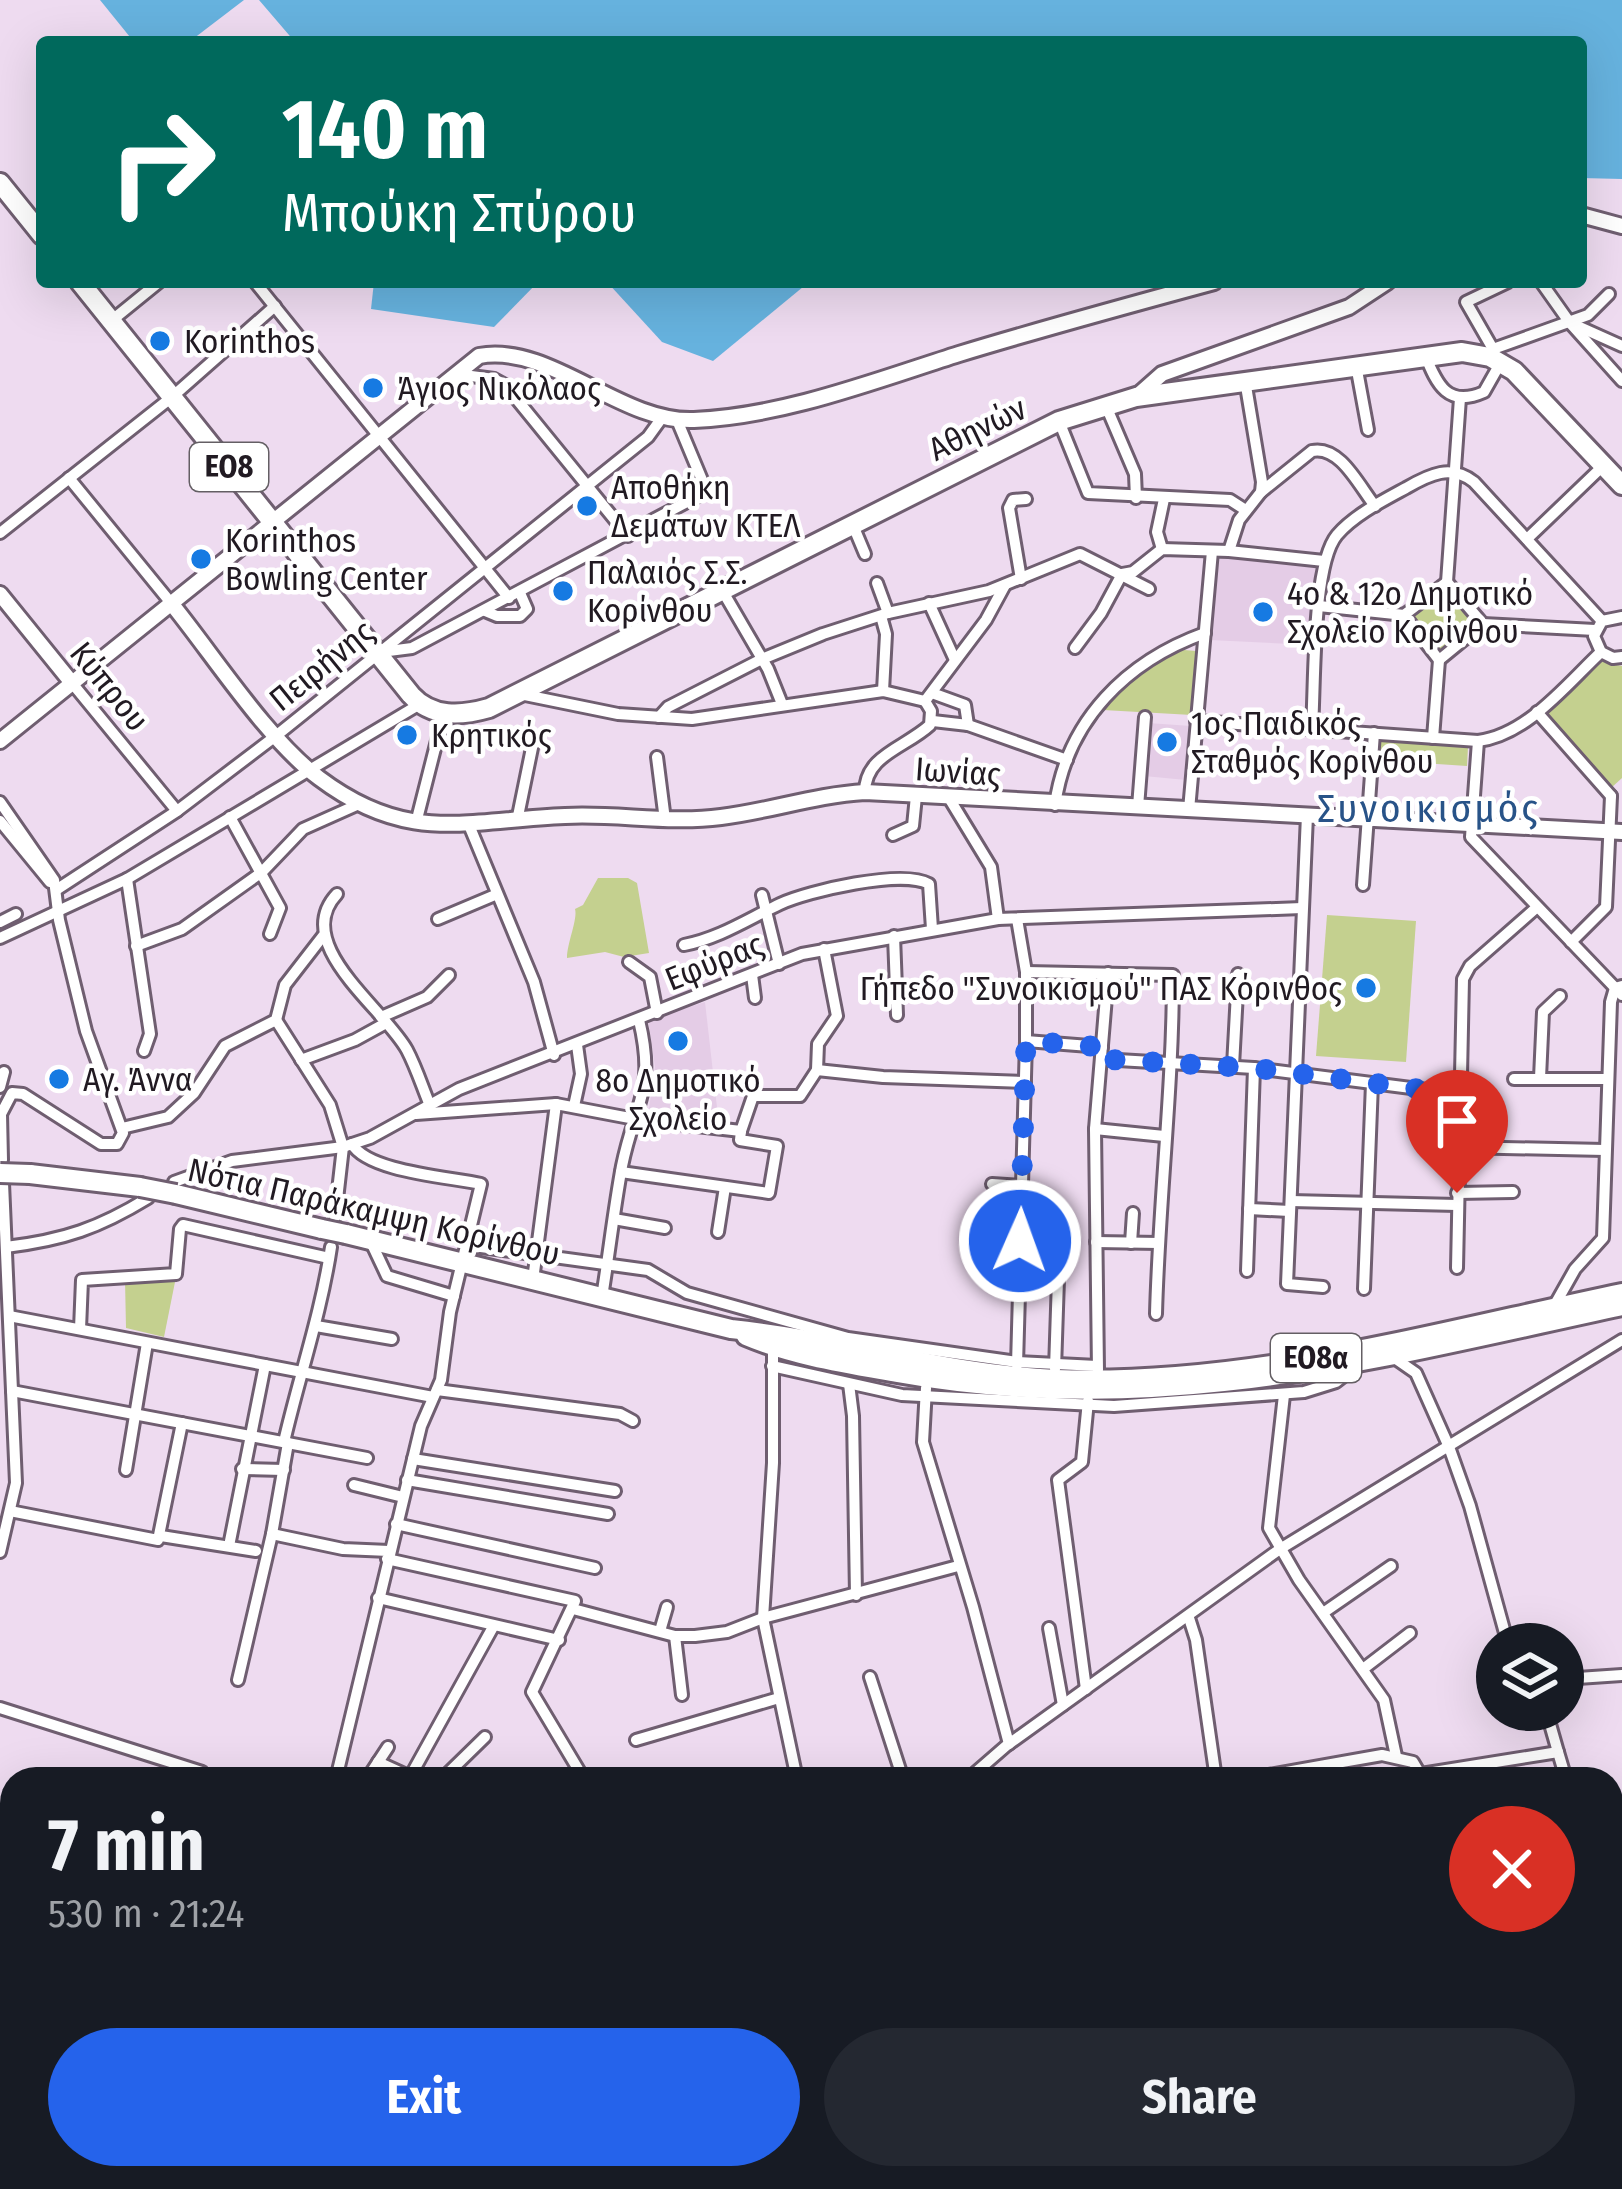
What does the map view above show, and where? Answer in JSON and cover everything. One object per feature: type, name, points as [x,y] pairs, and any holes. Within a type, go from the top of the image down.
[{"type":"main road","points":[[0,183],[36,228]]},
{"type":"main road","name":"ΕΟ8","points":[[85,288],[420,704]]},
{"type":"main road","name":"Αθηνών","points":[[445,713],[489,708],[852,523],[1105,403],[1425,355],[1495,356]]},
{"type":"main road","points":[[1495,356],[1528,382],[1622,485]]},
{"type":"main road","points":[[420,704],[445,713]]},
{"type":"main road","name":"Νότια Παράκαμψη Κορίνθου","points":[[1,1165],[144,1193],[175,1188],[333,1237],[464,1254],[533,1280],[730,1329],[846,1344],[912,1363],[1017,1382],[1055,1371],[1093,1386],[1281,1365],[1622,1293]]},
{"type":"main road","name":"Νότια Παράκαμψη Κορίνθου","points":[[730,1329],[773,1357],[937,1380],[1230,1392],[1622,1306]]},
{"type":"street","points":[[1587,215],[1622,226]]},
{"type":"street","points":[[111,321],[151,288]]},
{"type":"street","points":[[260,288],[485,568],[527,609],[520,616],[485,611]]},
{"type":"street","points":[[0,741],[479,356],[530,362],[661,419],[677,420],[770,409],[1193,288]]},
{"type":"street","points":[[1136,397],[1162,374],[1349,307],[1378,288]]},
{"type":"street","points":[[1425,355],[1437,385],[1446,394],[1460,398],[1484,392],[1495,356],[1466,302],[1495,288]]},
{"type":"street","points":[[1545,288],[1622,381]]},
{"type":"street","points":[[1495,356],[1588,315],[1609,294]]},
{"type":"street","points":[[0,533],[172,397],[274,306]]},
{"type":"street","points":[[1570,323],[1622,346]]},
{"type":"street","points":[[1357,365],[1367,430]]},
{"type":"street","points":[[456,374],[505,385],[628,536]]},
{"type":"street","points":[[1245,380],[1261,492]]},
{"type":"street","points":[[1460,398],[1447,582],[1483,623]]},
{"type":"street","points":[[1105,403],[1135,474],[1136,498]]},
{"type":"street","name":"Πειρήνης","points":[[56,890],[177,811],[277,736],[648,437],[661,419]]},
{"type":"street","points":[[378,653],[412,648],[700,495],[702,480],[677,420]]},
{"type":"street","points":[[1059,421],[1088,493],[1230,500],[1244,509]]},
{"type":"street","points":[[1229,550],[1244,509],[1312,452],[1322,449],[1336,455],[1375,506]]},
{"type":"street","points":[[1527,538],[1604,465]]},
{"type":"street","points":[[1312,727],[1324,561],[1335,537],[1375,506],[1427,477],[1455,471],[1474,482],[1599,625]]},
{"type":"street","points":[[69,478],[171,603]]},
{"type":"street","points":[[1021,579],[1009,508],[1013,500],[1026,499]]},
{"type":"street","points":[[1162,549],[1157,532],[1164,499]]},
{"type":"street","points":[[852,523],[865,554]]},
{"type":"street","points":[[1122,574],[1133,572],[1162,549],[1229,550],[1324,561]]},
{"type":"street","points":[[1189,810],[1212,550]]},
{"type":"street","points":[[659,717],[668,707],[762,659],[884,614],[1005,585],[1085,554],[1149,589]]},
{"type":"street","points":[[1075,648],[1122,574]]},
{"type":"street","points":[[1404,616],[1447,582]]},
{"type":"street","points":[[877,583],[886,634],[883,691]]},
{"type":"street","points":[[932,721],[928,697],[986,620],[1005,585]]},
{"type":"street","points":[[722,590],[782,704]]},
{"type":"street","name":"Κύπρου","points":[[0,594],[177,811]]},
{"type":"street","name":"Ιωνίας","points":[[171,603],[308,769],[359,804],[416,823],[469,825],[564,816],[717,818],[827,794],[865,792],[1616,832]]},
{"type":"street","points":[[929,603],[955,660]]},
{"type":"street","points":[[1319,606],[1404,616],[1439,660],[1433,738]]},
{"type":"street","points":[[1439,660],[1483,623],[1599,625],[1622,617]]},
{"type":"street","points":[[1599,625],[1594,642],[1601,652],[1622,657]]},
{"type":"street","points":[[1055,805],[1067,760],[1092,711],[1118,681],[1170,645],[1205,633]]},
{"type":"street","points":[[1196,722],[1495,739],[1537,712],[1601,652]]},
{"type":"street","points":[[517,693],[560,705],[659,717],[714,717],[883,691],[965,705],[968,725]]},
{"type":"street","points":[[0,938],[127,879],[420,704]]},
{"type":"street","points":[[1537,712],[1611,796],[1616,832],[1606,907],[1571,941]]},
{"type":"street","points":[[416,823],[445,713]]},
{"type":"street","points":[[1138,807],[1145,717]]},
{"type":"street","points":[[932,721],[968,725],[1067,760]]},
{"type":"street","points":[[865,792],[871,765],[916,737],[932,721]]},
{"type":"street","points":[[1363,885],[1374,733]]},
{"type":"street","points":[[1478,741],[1471,837],[1620,990],[1606,1079],[1603,1238],[1575,1269],[1553,1308]]},
{"type":"street","points":[[517,821],[533,743]]},
{"type":"street","points":[[657,757],[665,820]]},
{"type":"street","points":[[1611,796],[1622,786]]},
{"type":"street","points":[[893,835],[914,826],[916,796]]},
{"type":"street","points":[[949,798],[991,866],[998,919]]},
{"type":"street","points":[[0,802],[49,869],[86,1031],[122,1128],[120,1141],[110,1146],[23,1094],[12,1093],[2,1102],[16,1491],[0,1552]]},
{"type":"street","points":[[136,946],[182,929],[262,872],[303,829],[359,804]]},
{"type":"street","points":[[1307,815],[1287,1284],[1322,1287]]},
{"type":"street","points":[[230,817],[280,908],[270,934]]},
{"type":"street","points":[[0,821],[56,890]]},
{"type":"street","points":[[469,825],[534,982],[554,1054]]},
{"type":"street","points":[[684,945],[717,936],[817,892],[914,878],[928,884],[932,929]]},
{"type":"street","points":[[127,879],[150,1034],[144,1051]]},
{"type":"street","points":[[337,894],[321,919],[323,936],[406,1048],[428,1103]]},
{"type":"street","points":[[438,919],[495,895]]},
{"type":"street","points":[[762,896],[779,964]]},
{"type":"street","points":[[1606,907],[1622,908]]},
{"type":"street","name":"Εφύρας","points":[[175,1188],[232,1161],[348,1145],[428,1103],[824,949],[998,919],[1302,908]]},
{"type":"street","points":[[1456,1268],[1465,972],[1536,908]]},
{"type":"street","points":[[0,922],[16,914]]},
{"type":"street","points":[[1017,919],[1026,972],[1017,1382]]},
{"type":"street","points":[[323,936],[285,985],[276,1020],[330,1105],[348,1145],[380,1164],[481,1184],[454,1296],[444,1368],[407,1480],[339,1767]]},
{"type":"street","points":[[894,936],[897,1015]]},
{"type":"street","points":[[621,1172],[769,1193],[777,1146],[740,1140],[741,1131],[753,1096],[800,1096],[817,1070],[818,1045],[837,1016],[824,949]]},
{"type":"street","points":[[629,962],[650,977],[657,1012]]},
{"type":"street","points":[[1026,972],[1173,975],[1173,1063],[1164,1136],[1156,1314]]},
{"type":"street","points":[[1086,1689],[1058,1480],[1082,1462],[1093,1386],[1094,1129],[1108,973]]},
{"type":"street","points":[[1233,1066],[1238,974]]},
{"type":"street","points":[[301,1060],[355,1040],[427,997],[449,975]]},
{"type":"street","points":[[752,975],[755,998]]},
{"type":"street","points":[[1540,1078],[1543,1012],[1560,996]]},
{"type":"street","points":[[122,1128],[168,1118],[203,1080],[225,1046],[276,1020]]},
{"type":"street","points":[[602,1297],[621,1172],[648,1066],[639,1021]]},
{"type":"street","points":[[1026,1041],[1173,1063],[1254,1068],[1458,1094]]},
{"type":"street","points":[[574,1106],[581,1074],[577,1045]]},
{"type":"street","points":[[1247,1271],[1254,1068]]},
{"type":"street","points":[[817,1070],[1025,1082]]},
{"type":"street","points":[[0,1087],[4,1072]]},
{"type":"street","points":[[1514,1079],[1606,1079]]},
{"type":"street","points":[[1364,1289],[1372,1083]]},
{"type":"street","points":[[412,1114],[556,1104],[741,1131]]},
{"type":"street","points":[[533,1280],[556,1104]]},
{"type":"street","points":[[1094,1129],[1164,1136]]},
{"type":"street","points":[[238,1680],[272,1534],[299,1372],[316,1326],[348,1145]]},
{"type":"street","points":[[1458,1147],[1605,1150]]},
{"type":"street","points":[[992,1184],[1022,1186]]},
{"type":"street","points":[[718,1232],[725,1187]]},
{"type":"street","points":[[1249,1209],[1513,1192]]},
{"type":"street","points":[[7,1247],[70,1237],[104,1225],[144,1193]]},
{"type":"street","points":[[1131,1243],[1133,1213]]},
{"type":"street","points":[[614,1219],[665,1228]]},
{"type":"street","points":[[80,1329],[82,1280],[176,1274],[183,1225],[333,1237]]},
{"type":"street","points":[[370,1240],[386,1276],[454,1296]]},
{"type":"street","points":[[1096,1242],[1159,1244]]},
{"type":"street","points":[[464,1254],[536,1253],[648,1270],[698,1296],[846,1344],[932,1353],[1017,1382]]},
{"type":"street","points":[[1055,1371],[1058,1279]]},
{"type":"street","points":[[692,1319],[698,1296]]},
{"type":"street","points":[[8,1316],[299,1372],[435,1394],[620,1414],[633,1421]]},
{"type":"street","points":[[316,1326],[392,1339]]},
{"type":"street","points":[[982,1767],[1280,1549],[1622,1340]]},
{"type":"street","points":[[126,1470],[147,1343]]},
{"type":"street","points":[[1416,1373],[1423,1348]]},
{"type":"street","points":[[1391,1356],[1416,1373],[1449,1448],[1502,1623]]},
{"type":"street","points":[[794,1767],[763,1618],[773,1463],[773,1357],[849,1384],[925,1392],[1017,1382]]},
{"type":"street","points":[[1230,1392],[1284,1395],[1322,1388],[1361,1362]]},
{"type":"street","points":[[229,1546],[266,1366]]},
{"type":"street","points":[[849,1384],[856,1595]]},
{"type":"street","points":[[12,1391],[367,1458]]},
{"type":"street","points":[[925,1392],[923,1442],[1009,1744]]},
{"type":"street","points":[[1284,1395],[1269,1528],[1389,1709],[1396,1756]]},
{"type":"street","points":[[161,1537],[182,1423]]},
{"type":"street","points":[[413,1459],[615,1492]]},
{"type":"street","points":[[242,1469],[284,1470]]},
{"type":"street","points":[[407,1480],[608,1514]]},
{"type":"street","points":[[354,1485],[403,1497]]},
{"type":"street","points":[[10,1511],[149,1540],[161,1537],[256,1551]]},
{"type":"street","points":[[396,1524],[595,1568]]},
{"type":"street","points":[[272,1534],[388,1555],[675,1636],[727,1631],[958,1566]]},
{"type":"street","points":[[1323,1613],[1391,1566]]},
{"type":"street","points":[[378,1598],[559,1640]]},
{"type":"street","points":[[574,1605],[532,1693],[577,1767]]},
{"type":"street","points":[[660,1631],[667,1607]]},
{"type":"street","points":[[1189,1618],[1214,1767]]},
{"type":"street","points":[[419,1767],[493,1627]]},
{"type":"street","points":[[1049,1628],[1063,1706]]},
{"type":"street","points":[[1363,1670],[1410,1633]]},
{"type":"street","points":[[675,1636],[682,1695]]},
{"type":"street","points":[[1584,1678],[1622,1675]]},
{"type":"street","points":[[870,1677],[899,1767]]},
{"type":"street","points":[[636,1740],[779,1698]]},
{"type":"street","points":[[0,1708],[186,1767]]},
{"type":"street","points":[[1552,1731],[1562,1767]]},
{"type":"street","points":[[454,1767],[485,1737]]},
{"type":"street","points":[[375,1767],[388,1747]]},
{"type":"street","points":[[1476,1767],[1558,1752]]},
{"type":"street","points":[[1310,1767],[1396,1756],[1416,1767]]},
{"type":"street","points":[[378,1762],[389,1767]]},
{"type":"shaded area","name":"4ο & 12ο Δημοτικό Σχολείο Κορίνθου","points":[[1224,554],[1317,563],[1312,645],[1210,640],[1215,563]]},
{"type":"shaded area","points":[[1148,723],[1191,726],[1186,780],[1144,776]]},
{"type":"shaded area","points":[[705,1002],[719,1125],[648,1115],[655,1067],[648,1020]]},
{"type":"green space","points":[[1446,589],[1474,623],[1441,652],[1412,616]]},
{"type":"green space","points":[[1184,650],[1196,651],[1199,659],[1192,715],[1103,710],[1150,667]]},
{"type":"green space","points":[[1599,661],[1622,666],[1622,778],[1611,788],[1544,711]]},
{"type":"green space","points":[[1378,740],[1468,747],[1467,766],[1377,760]]},
{"type":"green space","points":[[598,878],[628,878],[637,883],[649,953],[624,957],[605,952],[567,958],[575,909],[583,905]]},
{"type":"green space","name":"Γήπεδο \"Συνοικισμού\" ΠΑΣ Κόρινθος","points":[[1327,915],[1416,921],[1406,1062],[1316,1056]]},
{"type":"green space","points":[[176,1277],[164,1337],[126,1328],[125,1280]]},
{"type":"water","points":[[100,0],[244,0],[197,36],[129,36]]},
{"type":"water","points":[[259,0],[1622,0],[1622,179],[1587,178],[1587,36],[290,36]]},
{"type":"water","points":[[373,288],[532,288],[494,327],[371,309]]},
{"type":"water","points":[[612,288],[802,288],[713,361],[662,342]]},
{"type":"place","name":"Korinthos","points":[[160,341]]},
{"type":"place","name":"Άγιος Νικόλαος","points":[[373,388]]},
{"type":"place","name":"Αποθήκη Δεμάτων ΚΤΕΛ","points":[[587,506]]},
{"type":"place","name":"Korinthos Bowling Center","points":[[201,559]]},
{"type":"place","name":"Παλαιός Σ.Σ. Κορίνθου","points":[[563,591]]},
{"type":"place","name":"4ο & 12ο Δημοτικό Σχολείο Κορίνθου","points":[[1263,612]]},
{"type":"place","name":"Κρητικός","points":[[407,735]]},
{"type":"place","name":"1ος Παιδικός Σταθμός Κορίνθου","points":[[1167,742]]},
{"type":"place","name":"Γήπεδο \"Συνοικισμού\" ΠΑΣ Κόρινθος","points":[[1366,988]]},
{"type":"place","name":"8ο Δημοτικό Σχολείο","points":[[678,1041]]},
{"type":"place","name":"Αγ. Άννα","points":[[59,1079]]},
{"type":"district","name":"Συνοικισμός","points":[[1429,808]]},
{"type":"route","points":[[1020,1241],[1026,1041],[1102,1047],[1101,1059],[1254,1068],[1458,1094],[1457,1193]]}]
